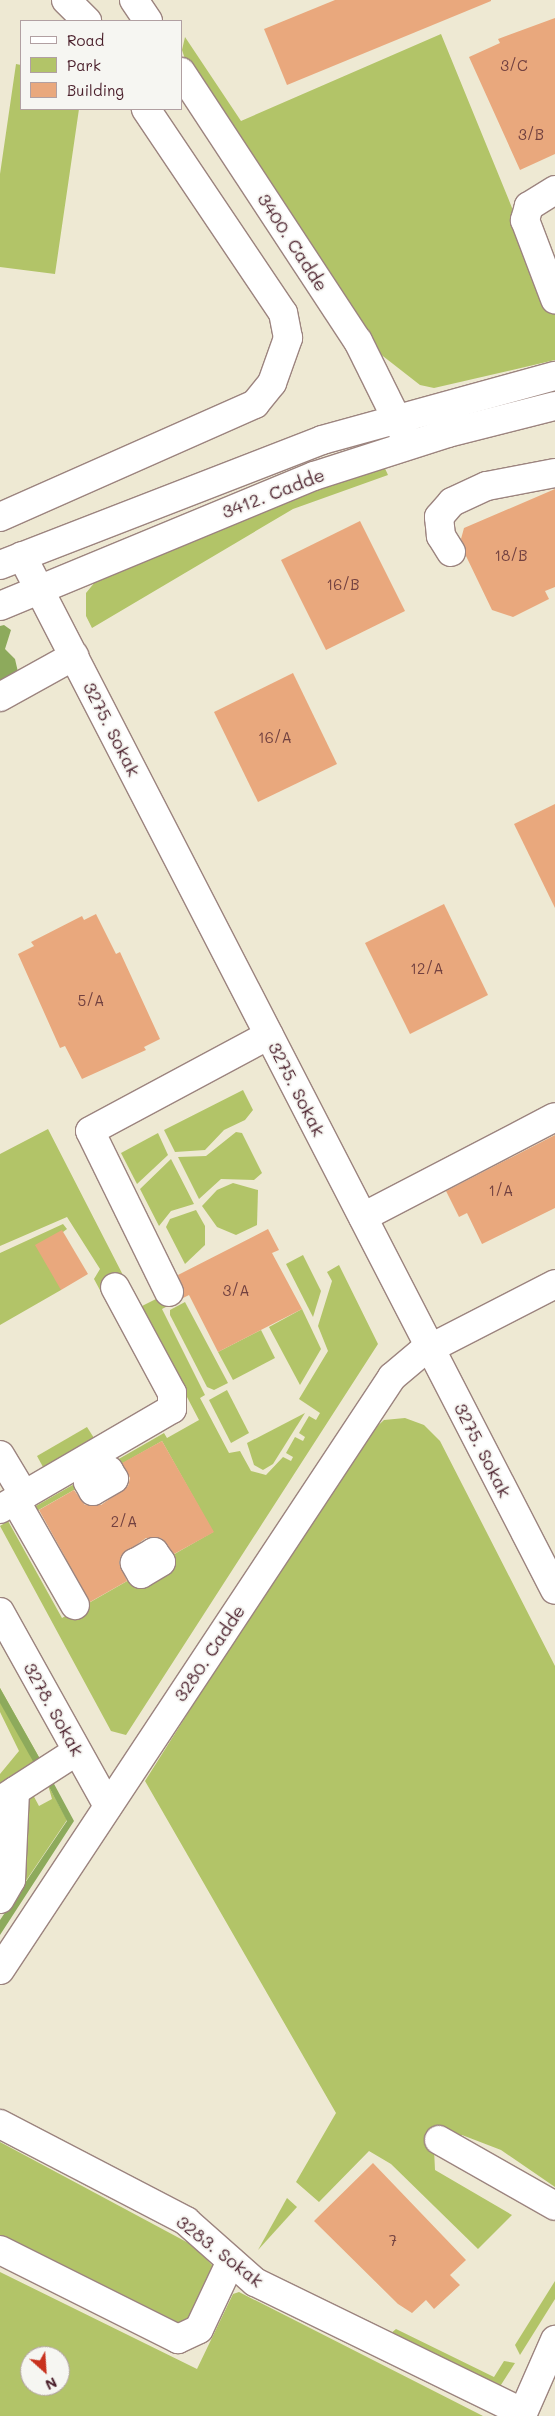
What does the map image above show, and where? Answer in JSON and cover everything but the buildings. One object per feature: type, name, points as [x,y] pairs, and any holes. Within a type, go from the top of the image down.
[{"type":"street","points":[[66,0],[86,20]]},
{"type":"street","points":[[134,0],[147,20]]},
{"type":"street","name":"3400. Cadde","points":[[182,74],[358,341],[397,416],[408,445]]},
{"type":"street","points":[[0,517],[255,404],[272,383],[288,338],[283,313],[147,110]]},
{"type":"street","points":[[555,190],[529,206],[525,220],[555,299]]},
{"type":"street","name":"3412. Cadde","points":[[11,560],[246,467],[397,416],[555,376]]},
{"type":"street","name":"3412. Cadde","points":[[0,606],[258,497],[408,445],[555,406]]},
{"type":"street","points":[[451,552],[440,536],[439,517],[452,502],[487,486],[555,473]]},
{"type":"street","name":"3275. Sokak","points":[[11,560],[39,589],[555,1590]]},
{"type":"street","points":[[0,697],[74,656]]},
{"type":"street","points":[[175,1283],[90,1131],[97,1123],[269,1035]]},
{"type":"street","points":[[363,1217],[555,1117]]},
{"type":"street","name":"3280. Cadde","points":[[0,1970],[392,1378],[430,1348],[555,1284]]},
{"type":"street","points":[[13,1501],[168,1413],[174,1404],[114,1287]]},
{"type":"street","points":[[0,1454],[13,1501],[75,1605]]},
{"type":"street","name":"3278. Sokak","points":[[0,1612],[108,1806]]},
{"type":"street","points":[[0,1899],[11,1880],[7,1796],[77,1751]]},
{"type":"street","name":"3283. Sokak","points":[[0,2124],[186,2221],[255,2282],[524,2414]]},
{"type":"street","points":[[439,2140],[555,2206]]},
{"type":"street","points":[[0,2250],[178,2339],[199,2329],[231,2261]]},
{"type":"street","points":[[524,2414],[555,2340]]},
{"type":"green space","points":[[441,34],[555,313],[555,360],[434,388],[420,385],[379,353],[187,65],[182,50],[185,37],[241,121]]},
{"type":"green space","points":[[16,64],[20,65],[20,110],[79,110],[55,274],[0,267],[0,174]]},
{"type":"green space","points":[[383,464],[388,475],[293,509],[92,628],[86,616],[86,593],[95,582],[304,492]]},
{"type":"green space","points":[[4,625],[11,630],[5,649],[15,659],[18,672],[0,681],[0,626]]},
{"type":"green space","points":[[243,1090],[253,1110],[245,1120],[224,1130],[205,1150],[175,1152],[164,1130]]},
{"type":"green space","points":[[48,1129],[126,1281],[102,1294],[94,1279],[100,1269],[67,1217],[0,1246],[0,1154]]},
{"type":"green space","points":[[236,1132],[242,1133],[262,1173],[254,1180],[221,1179],[199,1199],[178,1157],[206,1156]]},
{"type":"green space","points":[[158,1133],[168,1155],[137,1184],[121,1153]]},
{"type":"green space","points":[[171,1159],[194,1204],[171,1211],[159,1226],[140,1189]]},
{"type":"green space","points":[[233,1183],[258,1190],[257,1225],[236,1235],[217,1227],[202,1206],[217,1190]]},
{"type":"green space","points":[[196,1210],[205,1226],[205,1245],[185,1264],[166,1227],[170,1219]]},
{"type":"green space","points":[[63,1224],[67,1229],[63,1232],[61,1290],[0,1325],[0,1253]]},
{"type":"green space","points":[[303,1255],[321,1291],[313,1317],[286,1264]]},
{"type":"green space","points":[[339,1265],[378,1344],[126,1735],[111,1731],[0,1526],[8,1521],[62,1618],[83,1606],[29,1510],[83,1479],[88,1482],[35,1512],[73,1569],[69,1571],[87,1604],[213,1532],[162,1441],[109,1471],[110,1464],[164,1433],[167,1438],[199,1420],[140,1307],[178,1288],[183,1298],[162,1309],[205,1395],[200,1398],[229,1453],[240,1451],[251,1471],[266,1475],[283,1457],[291,1461],[293,1457],[286,1453],[295,1437],[303,1441],[305,1437],[299,1433],[309,1416],[316,1420],[320,1413],[299,1399],[328,1351],[318,1326],[332,1281],[327,1272]]},
{"type":"green space","points":[[185,1302],[228,1383],[214,1390],[207,1387],[170,1315],[170,1310]]},
{"type":"green space","points":[[302,1309],[321,1349],[300,1385],[269,1327]]},
{"type":"green space","points":[[261,1330],[275,1358],[233,1380],[218,1352]]},
{"type":"green space","points":[[227,1390],[249,1433],[231,1443],[209,1400]]},
{"type":"green space","points":[[305,1413],[273,1464],[263,1470],[254,1465],[247,1443]]},
{"type":"green space","points":[[405,1418],[424,1425],[440,1441],[555,1666],[555,2187],[501,2150],[462,2135],[439,2140],[434,2149],[435,2170],[512,2215],[478,2249],[391,2164],[369,2151],[319,2202],[296,2182],[336,2113],[145,1781],[358,1444],[384,1420]]},
{"type":"green space","points":[[87,1427],[94,1438],[43,1467],[37,1456]]},
{"type":"green space","points":[[0,1688],[40,1759],[0,1786],[0,1774],[19,1751],[0,1712]]},
{"type":"green space","points":[[0,1688],[40,1759],[34,1763],[0,1703]]},
{"type":"green space","points":[[53,1782],[74,1821],[0,1935],[0,1920],[67,1821],[48,1785]]},
{"type":"green space","points":[[48,1785],[67,1820],[13,1900],[29,1800],[32,1793],[39,1806],[52,1799]]},
{"type":"green space","points":[[0,2142],[194,2246],[215,2268],[190,2322],[183,2327],[0,2240]]},
{"type":"green space","points":[[287,2198],[297,2207],[258,2250]]},
{"type":"green space","points":[[0,2272],[197,2369],[233,2294],[239,2292],[483,2416],[0,2416]]},
{"type":"green space","points":[[555,2281],[555,2299],[520,2355],[515,2345]]},
{"type":"green space","points":[[396,2329],[494,2377],[504,2361],[515,2363],[499,2388],[390,2334]]}]
